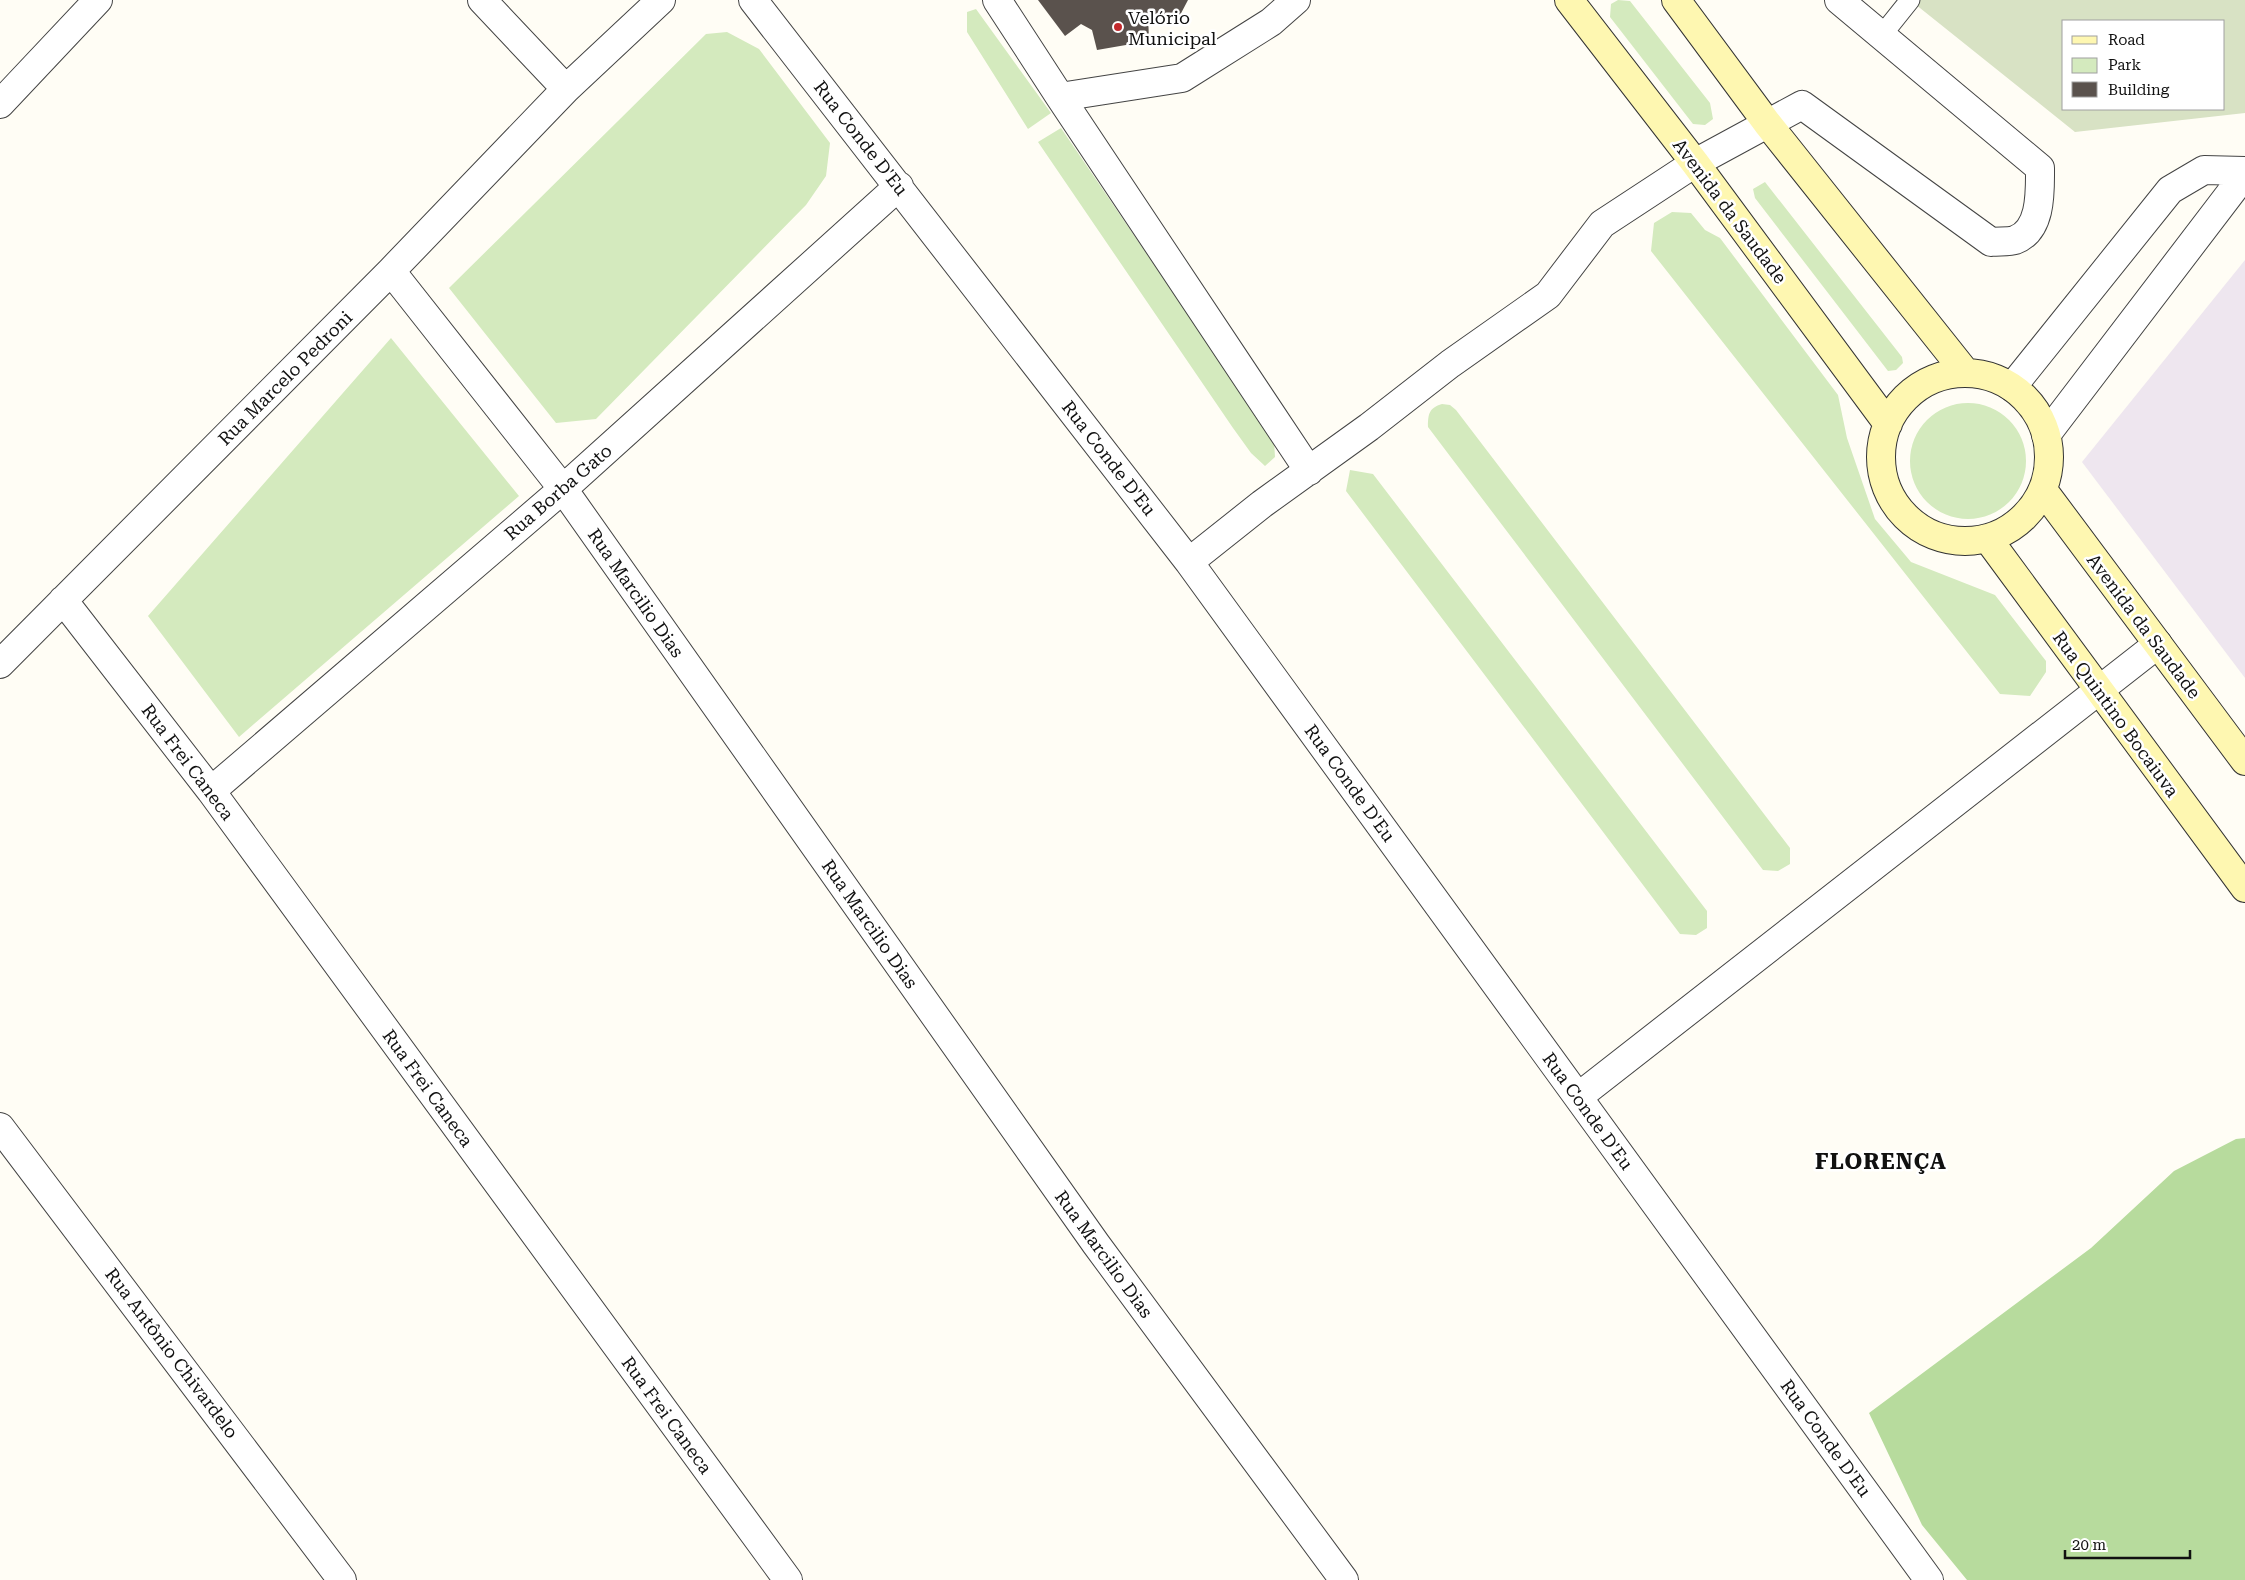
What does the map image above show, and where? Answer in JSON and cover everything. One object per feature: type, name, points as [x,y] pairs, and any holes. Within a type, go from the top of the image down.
[{"type":"street","points":[[0,104],[98,0]]},
{"type":"street","points":[[482,0],[566,89]]},
{"type":"street","name":"Rua Marcelo Pedroni","points":[[0,664],[391,271],[566,89],[661,0]]},
{"type":"street","name":"Rua Conde D'Eu","points":[[753,0],[1189,562],[1929,1580]]},
{"type":"street","points":[[998,0],[1060,97],[1308,471]]},
{"type":"street","points":[[1060,97],[1182,78],[1271,22],[1296,0]]},
{"type":"street","name":"Avenida da Saudade","points":[[1568,0],[1696,163],[1888,424]]},
{"type":"street","points":[[1676,0],[1767,123],[1966,373]]},
{"type":"street","points":[[1189,562],[1262,504],[1369,427],[1450,364],[1548,295],[1602,224],[1696,163],[1802,105],[1992,242],[2015,240],[2031,227],[2040,202],[2040,168],[1839,0]]},
{"type":"street","points":[[2012,386],[2170,190],[2204,170],[2245,173]]},
{"type":"street","points":[[2046,435],[2245,173]]},
{"type":"street","name":"Rua Borba Gato","points":[[211,791],[563,489],[899,186]]},
{"type":"street","name":"Rua Marcilio Dias","points":[[391,271],[563,489],[1096,1244],[1344,1580]]},
{"type":"street","points":[[1966,373],[1990,377],[2012,386],[2027,400],[2038,416],[2046,435],[2049,453],[2048,472],[2043,490],[2030,512],[2010,528],[1988,539],[1961,542],[1934,536],[1911,523],[1893,503],[1883,478],[1881,450],[1888,424],[1901,403],[1919,387],[1941,376],[1966,373]]},
{"type":"street","name":"Avenida da Saudade","points":[[2043,490],[2245,761]]},
{"type":"street","name":"Rua Quintino Bocaiuva","points":[[1988,539],[2245,888]]},
{"type":"street","name":"Rua Frei Caneca","points":[[63,600],[211,791],[788,1580]]},
{"type":"street","points":[[1578,1097],[2158,644]]},
{"type":"street","name":"Rua Antônio Chivardelo","points":[[0,1127],[342,1580]]},
{"type":"lane","points":[[1882,36],[1910,0]]},
{"type":"shaded area","points":[[2245,260],[2245,678],[2082,462]]},
{"type":"green space","points":[[1618,0],[1630,1],[1710,103],[1713,119],[1705,125],[1693,124],[1610,17],[1611,4]]},
{"type":"green space","points":[[1910,0],[2245,0],[2245,113],[2075,132]]},
{"type":"green space","points":[[976,9],[1051,113],[1028,129],[967,32],[967,12]]},
{"type":"green space","points":[[727,32],[759,49],[830,143],[826,176],[806,205],[596,419],[556,423],[449,288],[706,34]]},
{"type":"green space","points":[[1061,128],[1274,441],[1275,457],[1265,466],[1251,453],[1233,428],[1038,142]]},
{"type":"green space","points":[[1765,182],[1902,357],[1903,363],[1896,370],[1888,371],[1755,198],[1753,189]]},
{"type":"green space","points":[[1672,212],[1691,213],[1705,230],[1720,238],[1838,395],[1847,438],[1875,519],[1911,562],[1995,595],[2046,661],[2046,672],[2030,696],[2000,694],[1651,251],[1654,223]]},
{"type":"green space","points":[[391,338],[519,496],[239,737],[148,616]]},
{"type":"green space","points":[[1968,403],[1990,408],[2009,420],[2021,439],[2026,461],[2021,483],[2009,502],[1990,514],[1968,519],[1946,514],[1927,502],[1915,483],[1910,461],[1915,439],[1927,420],[1946,408]]},
{"type":"green space","points":[[1442,404],[1450,405],[1456,410],[1790,848],[1790,864],[1778,871],[1763,870],[1428,427],[1430,412],[1434,407]]},
{"type":"green space","points":[[1350,470],[1373,474],[1707,911],[1707,928],[1696,935],[1680,934],[1346,491]]},
{"type":"green space","points":[[2245,1138],[2245,1580],[1967,1580],[1922,1525],[1869,1413],[2091,1248],[2174,1171],[2236,1139]]},
{"type":"building","name":"Velório Municipal","points":[[1038,0],[1188,0],[1178,19],[1148,13],[1149,41],[1097,50],[1092,30],[1081,24],[1065,36]]},
{"type":"place","name":"Velório Municipal","points":[[1118,27]]},
{"type":"district","name":"FLORENÇA","points":[[1881,1161]]}]
